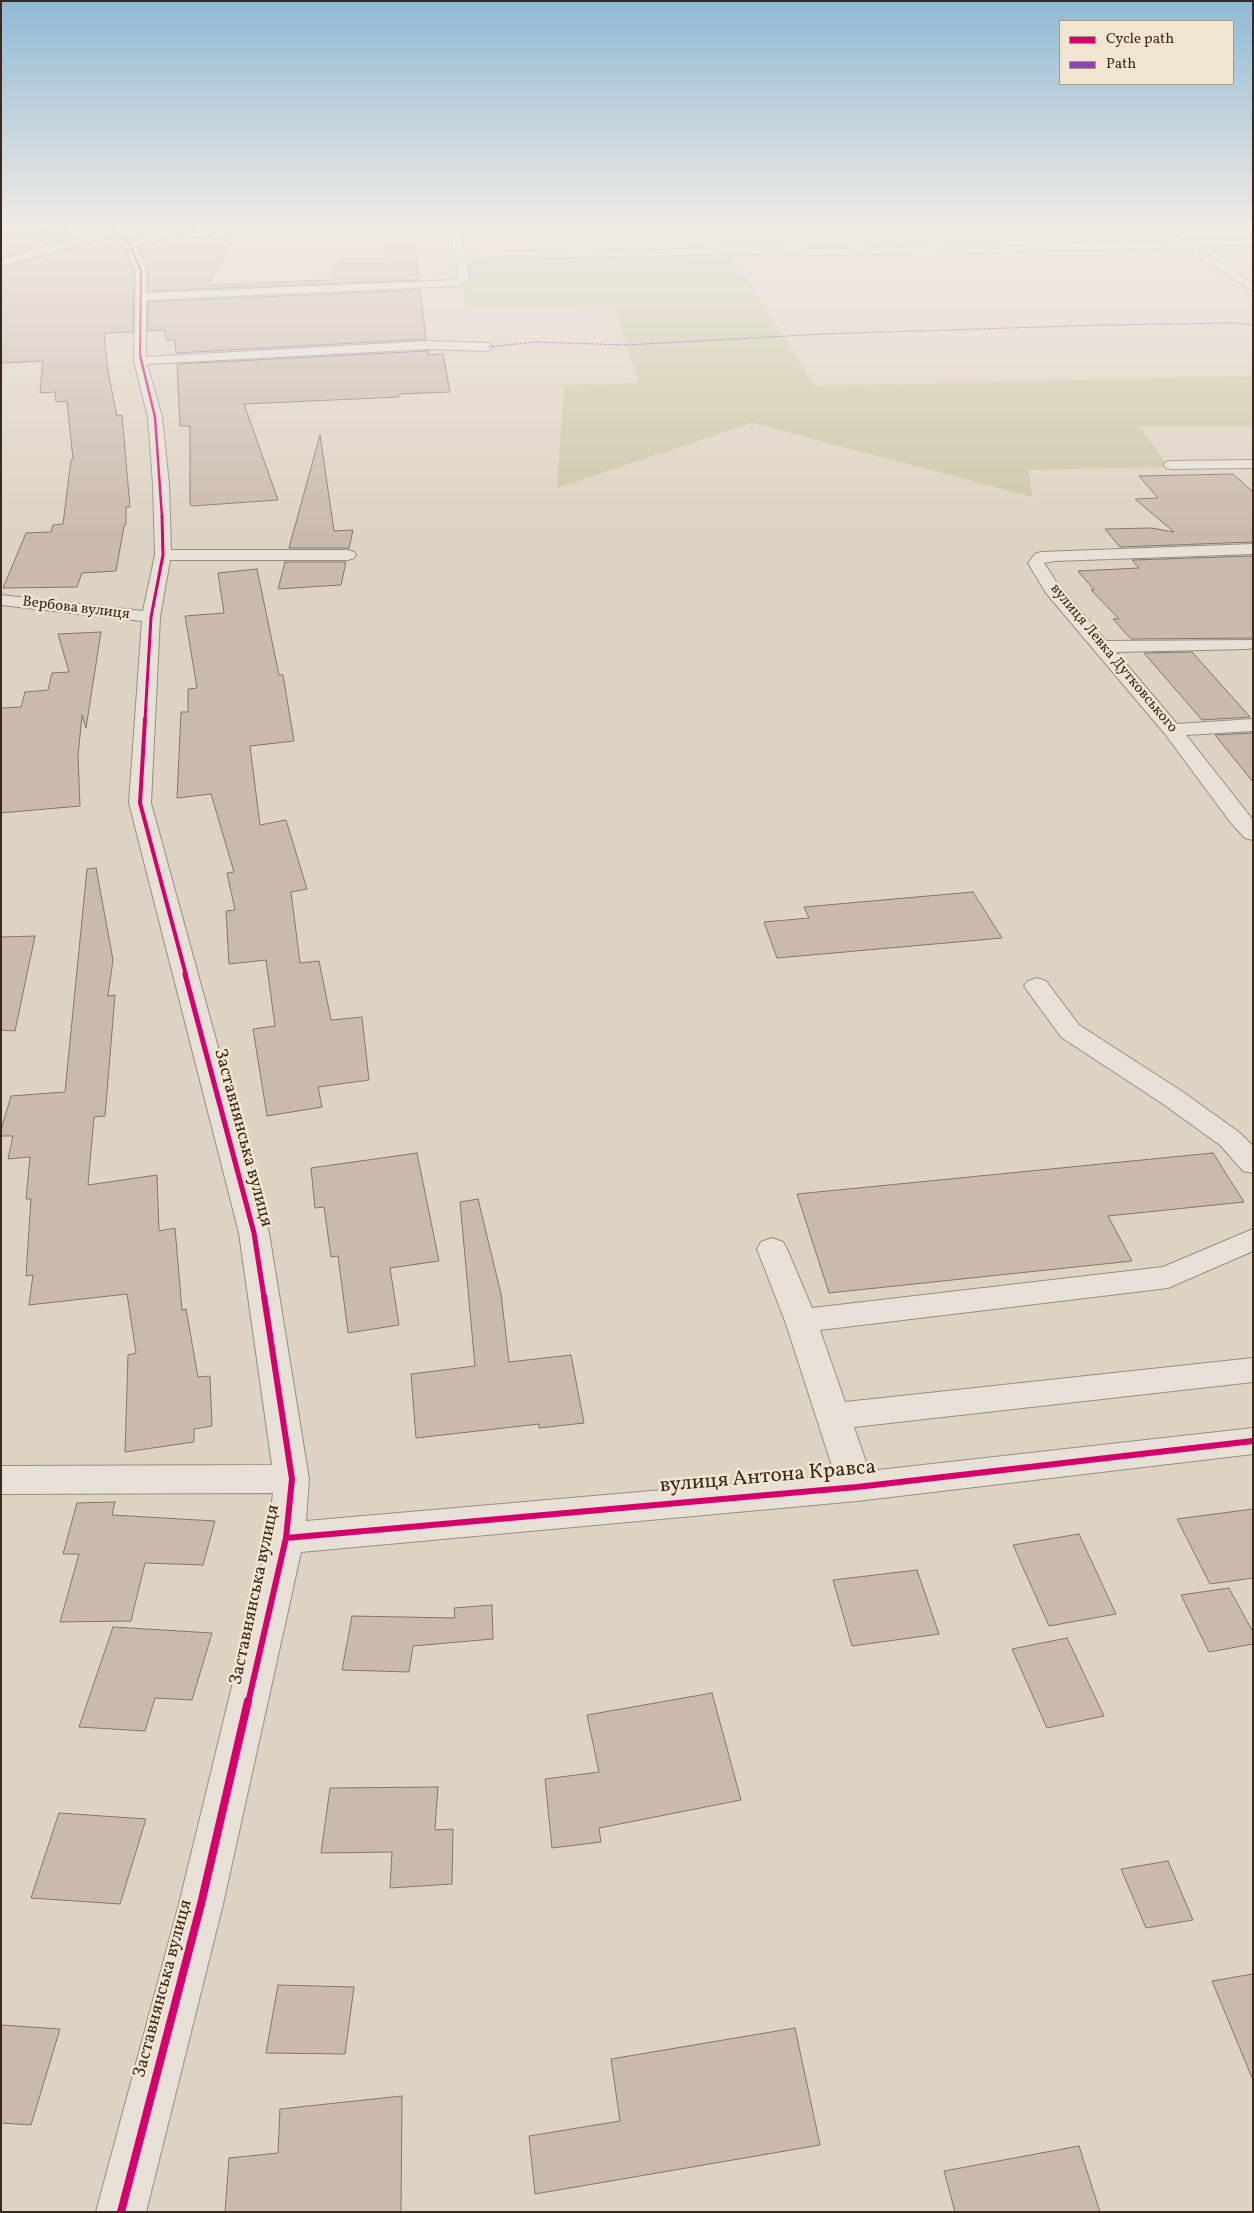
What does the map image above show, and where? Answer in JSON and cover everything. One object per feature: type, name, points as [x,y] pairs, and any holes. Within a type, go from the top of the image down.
[{"type":"street","name":"Заставнянська вулиця","points":[[121,2212],[201,1904],[286,1538],[292,1479],[254,1233],[140,803],[151,618],[163,555],[161,484],[155,417],[140,361],[141,331]]},
{"type":"street","points":[[140,361],[428,345],[488,347]]},
{"type":"street","points":[[1171,465],[1253,464]]},
{"type":"street","name":"вулиця Левка Дутковського","points":[[1248,822],[1052,589],[1036,563],[1041,557],[1253,549]]},
{"type":"street","points":[[163,555],[348,555]]},
{"type":"street","name":"Вербова вулиця","points":[[1,600],[151,618]]},
{"type":"street","points":[[1101,647],[1247,644]]},
{"type":"street","points":[[1172,730],[1253,725]]},
{"type":"street","points":[[1037,986],[1070,1032],[1173,1098],[1230,1139],[1253,1164]]},
{"type":"street","points":[[801,1321],[1168,1277],[1253,1239]]},
{"type":"street","points":[[772,1249],[801,1321],[857,1487]]},
{"type":"street","points":[[833,1416],[1253,1370]]},
{"type":"street","name":"вулиця Антона Кравса","points":[[286,1538],[857,1487],[1253,1441]]},
{"type":"street","points":[[1,1480],[292,1479]]},
{"type":"shaded area","points":[[622,331],[780,331],[815,386],[1253,376],[1253,426],[1139,426],[1169,467],[1028,470],[1033,497],[752,423],[557,488],[564,385],[639,383]]},
{"type":"building","points":[[1,331],[133,331],[104,333],[108,372],[117,416],[122,415],[130,507],[126,507],[126,525],[124,526],[116,571],[82,573],[77,587],[3,588],[26,533],[51,532],[53,525],[63,524],[71,460],[73,459],[67,401],[56,402],[55,392],[40,393],[43,361],[1,363]]},
{"type":"building","points":[[165,331],[425,331],[426,339],[176,353],[175,340],[166,340]]},
{"type":"building","points":[[428,351],[428,355],[443,354],[450,392],[399,394],[399,397],[244,404],[278,500],[192,506],[190,504],[190,426],[180,426],[177,364]]},
{"type":"building","points":[[320,435],[334,531],[353,530],[349,548],[289,548]]},
{"type":"building","points":[[1233,474],[1253,492],[1253,542],[1120,547],[1105,529],[1151,528],[1174,532],[1135,499],[1158,498],[1139,476]]},
{"type":"building","points":[[1253,556],[1253,638],[1131,639],[1113,619],[1119,619],[1091,590],[1094,590],[1078,571],[1139,568],[1132,560]]},
{"type":"building","points":[[285,562],[346,562],[341,585],[278,589]]},
{"type":"building","points":[[257,569],[279,675],[283,675],[294,741],[250,746],[260,825],[286,820],[307,889],[291,892],[300,963],[319,961],[331,1020],[362,1017],[369,1080],[318,1087],[322,1107],[267,1116],[253,1029],[275,1026],[266,960],[229,964],[226,911],[235,910],[227,873],[234,872],[211,794],[177,798],[181,712],[188,712],[188,689],[197,688],[185,616],[224,613],[218,573]]},
{"type":"building","points":[[101,632],[86,728],[82,715],[78,756],[80,806],[1,813],[1,708],[21,707],[25,692],[48,690],[52,673],[69,672],[58,634]]},
{"type":"building","points":[[1192,652],[1250,717],[1202,720],[1144,653]]},
{"type":"building","points":[[1253,733],[1253,782],[1215,735]]},
{"type":"building","points":[[96,868],[113,960],[108,996],[115,995],[105,1116],[94,1117],[88,1185],[157,1175],[159,1231],[175,1228],[182,1310],[186,1309],[198,1377],[210,1376],[212,1426],[194,1429],[194,1442],[125,1452],[128,1355],[136,1353],[127,1294],[29,1305],[33,1275],[26,1276],[31,1199],[26,1199],[30,1157],[8,1159],[13,1136],[1,1136],[11,1096],[65,1092],[87,869]]},
{"type":"building","points":[[973,892],[1002,938],[777,958],[764,922],[809,918],[804,907]]},
{"type":"building","points":[[35,936],[15,1031],[1,1030],[1,937]]},
{"type":"building","points":[[417,1153],[439,1261],[390,1268],[399,1325],[348,1333],[338,1256],[331,1257],[324,1207],[315,1208],[311,1168]]},
{"type":"building","points":[[1213,1153],[1244,1202],[1108,1216],[1132,1261],[829,1293],[797,1194]]},
{"type":"building","points":[[478,1199],[501,1294],[509,1362],[571,1355],[584,1423],[539,1428],[539,1424],[416,1438],[411,1374],[475,1366],[460,1202]]},
{"type":"building","points":[[115,1502],[112,1515],[215,1521],[203,1565],[145,1563],[131,1621],[60,1622],[79,1554],[63,1554],[77,1503]]},
{"type":"building","points":[[1253,1509],[1253,1578],[1210,1584],[1177,1519]]},
{"type":"building","points":[[1079,1534],[1116,1614],[1049,1626],[1013,1545]]},
{"type":"building","points":[[917,1570],[939,1634],[852,1646],[833,1580]]},
{"type":"building","points":[[1229,1588],[1253,1632],[1253,1644],[1209,1652],[1181,1595]]},
{"type":"building","points":[[492,1605],[493,1639],[413,1646],[409,1672],[342,1670],[352,1616],[455,1618],[454,1608]]},
{"type":"building","points":[[113,1627],[212,1633],[192,1700],[155,1698],[145,1731],[79,1727]]},
{"type":"building","points":[[1067,1638],[1104,1716],[1047,1728],[1012,1649]]},
{"type":"building","points":[[712,1693],[741,1800],[599,1828],[601,1842],[552,1848],[545,1779],[599,1772],[587,1715]]},
{"type":"building","points":[[438,1787],[435,1830],[453,1829],[452,1884],[390,1888],[392,1852],[321,1853],[330,1788]]},
{"type":"building","points":[[59,1813],[146,1819],[120,1904],[31,1898]]},
{"type":"building","points":[[1168,1861],[1193,1920],[1146,1928],[1121,1869]]},
{"type":"building","points":[[1253,1974],[1253,2078],[1252,2078],[1212,1981]]},
{"type":"building","points":[[278,1985],[354,1987],[345,2054],[266,2053]]},
{"type":"building","points":[[1,2025],[60,2029],[31,2125],[1,2123]]},
{"type":"building","points":[[795,2028],[820,2145],[535,2194],[529,2136],[620,2121],[611,2059]]},
{"type":"building","points":[[402,2096],[401,2212],[225,2212],[229,2158],[278,2153],[280,2109]]},
{"type":"building","points":[[1079,2146],[1100,2212],[955,2212],[944,2171]]},
{"type":"marked path","points":[[488,347],[535,342],[627,345],[908,331]]},
{"type":"cycle path","points":[[121,2212],[201,1904],[286,1538],[292,1479],[254,1233],[140,803],[151,617],[163,555],[161,484],[155,417],[140,361],[140,331]]},
{"type":"cycle path","points":[[286,1538],[857,1487],[1253,1441]]}]
